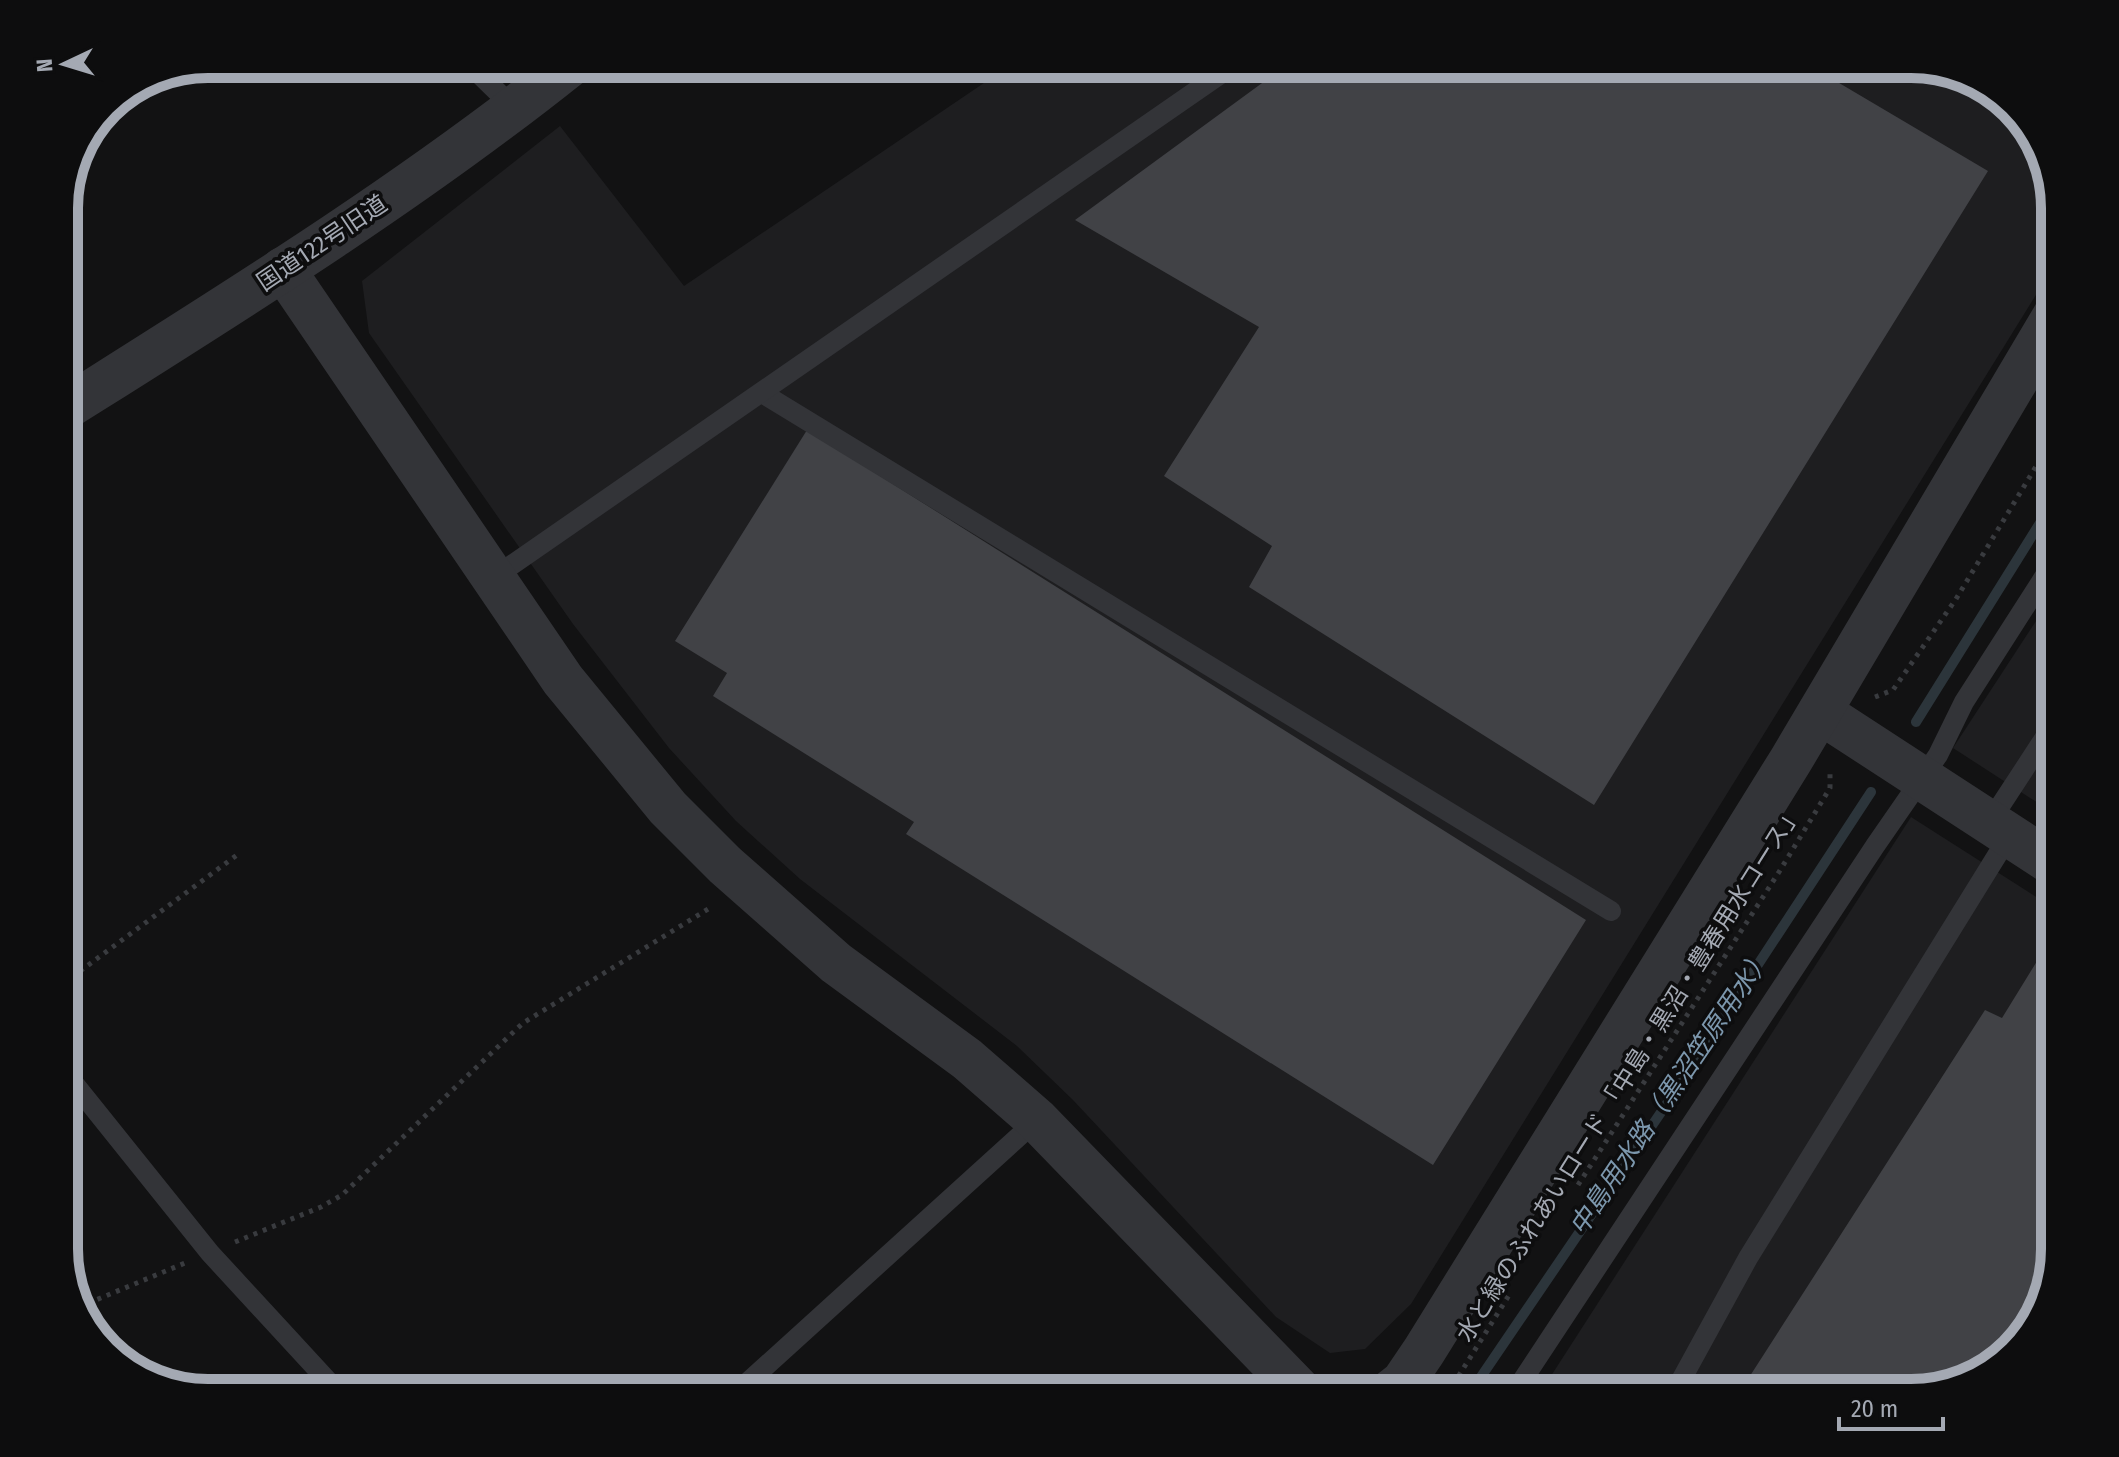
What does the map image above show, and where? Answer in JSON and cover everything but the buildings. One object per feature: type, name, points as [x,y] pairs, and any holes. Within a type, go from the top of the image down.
[{"type":"street","name":"国道122号旧道","points":[[78,400],[283,269],[431,169],[554,78]]},
{"type":"street","points":[[283,269],[563,680],[668,808],[836,963],[967,1059],[1037,1120],[1288,1379]]},
{"type":"street","points":[[1405,1379],[1820,712],[2041,339]]},
{"type":"street","points":[[1820,712],[2041,856]]},
{"type":"lane","points":[[483,78],[515,109]]},
{"type":"lane","points":[[493,578],[1215,78]]},
{"type":"lane","points":[[762,393],[1611,911]]},
{"type":"lane","points":[[1523,1379],[1938,755],[1964,702],[2041,582]]},
{"type":"lane","points":[[1682,1379],[1748,1258],[1999,830],[2041,749]]},
{"type":"lane","points":[[78,1088],[210,1253],[326,1379]]},
{"type":"lane","points":[[751,1379],[1037,1120]]},
{"type":"path","points":[[1876,697],[1893,690],[1956,599],[2041,458]]},
{"type":"path","name":"水と緑のふれあいロード 「中島・黒沼・豊春用水コース」","points":[[1574,1191],[1830,788],[1830,768]]},
{"type":"path","points":[[78,973],[237,855]]},
{"type":"path","points":[[90,1302],[321,1207],[342,1195],[523,1023],[747,884]]},
{"type":"path","name":"水と緑のふれあいロード 「中島・黒沼・豊春用水コース」","points":[[1457,1379],[1518,1281]]},
{"type":"shaded area","points":[[991,78],[1936,80],[1968,91],[2009,122],[2028,151],[2040,191],[2041,287],[1411,1304],[1365,1349],[1330,1353],[1276,1317],[1073,1100],[1017,1046],[800,879],[736,821],[669,748],[573,624],[369,333],[362,281],[560,126],[684,286]]},
{"type":"shaded area","points":[[2041,613],[2041,805],[1953,748]]},
{"type":"shaded area","points":[[1911,817],[2041,900],[2040,1266],[2028,1306],[1997,1347],[1968,1366],[1928,1378],[1549,1379]]},
{"type":"waterway","name":"中島用水路（黒沼笠原用水）","points":[[1916,722],[2041,521]]},
{"type":"waterway","name":"中島用水路（黒沼笠原用水）","points":[[1480,1379],[1668,1102],[1871,792]]}]
